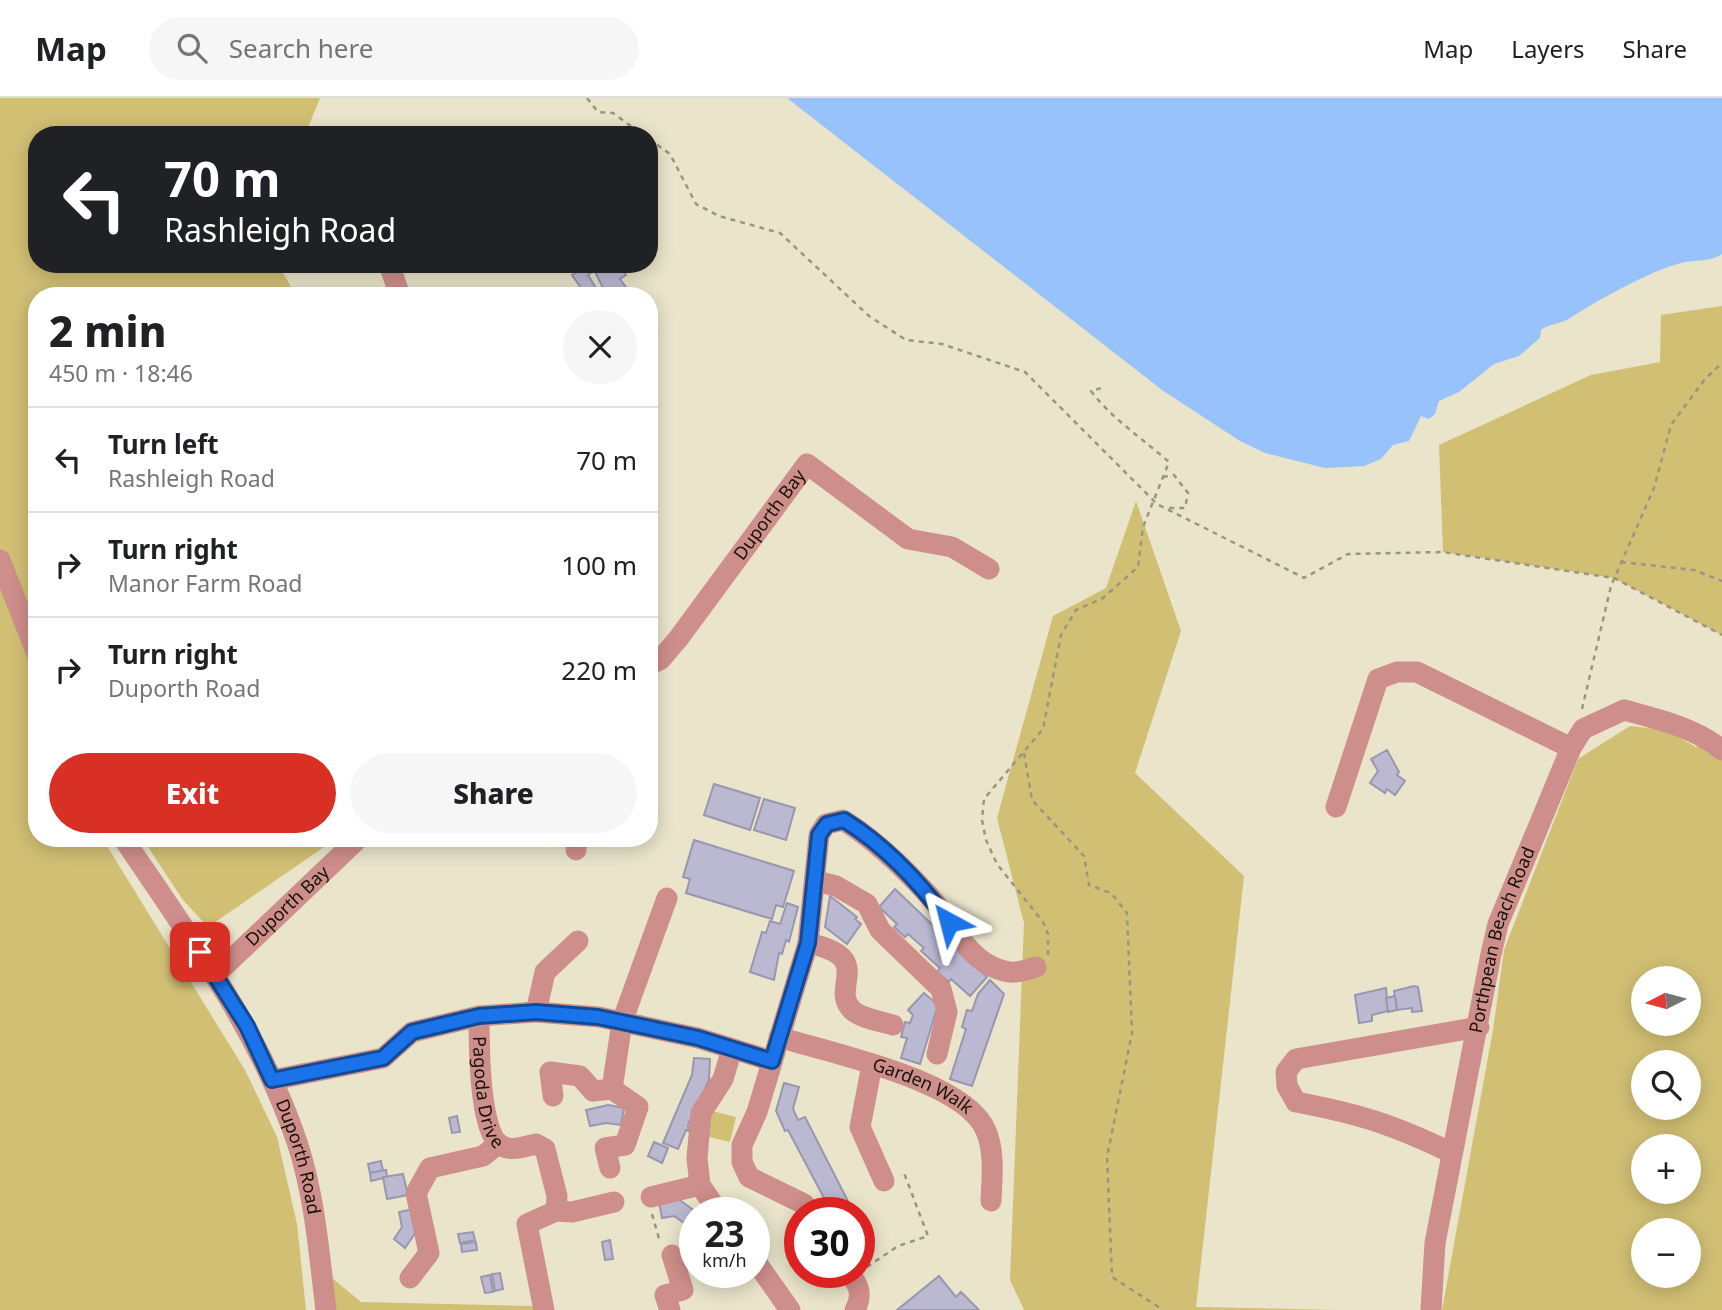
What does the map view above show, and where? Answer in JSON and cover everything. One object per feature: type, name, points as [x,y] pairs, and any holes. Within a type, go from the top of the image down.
[{"type":"street","name":"Duporth Bay","points":[[658,660],[678,639],[807,464],[908,540],[952,547],[989,569]]},
{"type":"street","points":[[0,560],[28,631]]},
{"type":"street","points":[[1336,807],[1378,679],[1397,672],[1417,672],[1571,748]]},
{"type":"street","points":[[1583,729],[1624,710],[1665,722],[1711,741],[1722,750]]},
{"type":"street","name":"Porthpean Beach Road","points":[[1432,1310],[1435,1243],[1499,924],[1571,748],[1583,729]]},
{"type":"street","points":[[791,1197],[758,1184],[749,1177],[742,1162],[742,1145],[757,1112],[808,943],[819,835],[827,824],[844,820],[862,832],[932,898],[964,943],[988,965],[1013,975],[1036,967]]},
{"type":"street","name":"Duporth Road","points":[[129,847],[247,1026],[272,1080],[298,1144],[315,1217],[326,1310]]},
{"type":"street","name":"Duporth Bay","points":[[215,975],[350,847]]},
{"type":"street","points":[[816,881],[836,886],[867,904],[880,930],[942,989],[947,1012],[937,1054]]},
{"type":"street","points":[[612,1090],[622,1022],[667,898]]},
{"type":"street","points":[[536,1012],[545,972],[578,941]]},
{"type":"street","points":[[808,943],[828,947],[841,956],[849,973],[846,999],[851,1009],[893,1025]]},
{"type":"street","points":[[272,1080],[383,1058],[412,1032],[479,1016],[536,1012],[622,1022],[772,1061]]},
{"type":"street","name":"Pagoda Drive","points":[[479,1016],[481,1082],[490,1130],[498,1144],[509,1149],[536,1144],[545,1149],[557,1196],[556,1211]]},
{"type":"street","points":[[1452,1153],[1397,1127],[1358,1113],[1296,1102],[1287,1086],[1286,1072],[1297,1059],[1479,1027]]},
{"type":"street","name":"Garden Walk","points":[[779,1037],[872,1065],[953,1096],[978,1116],[990,1147],[991,1201]]},
{"type":"street","points":[[708,1197],[700,1185],[697,1158],[701,1113],[723,1079],[732,1049]]},
{"type":"street","points":[[872,1065],[860,1127],[884,1181]]},
{"type":"street","points":[[553,1096],[550,1072],[580,1076],[593,1091],[612,1090],[638,1107],[625,1145],[605,1148],[610,1168]]},
{"type":"street","points":[[410,1278],[429,1253],[416,1193],[430,1168],[483,1156],[498,1144]]},
{"type":"street","points":[[651,1203],[700,1185]]},
{"type":"street","points":[[544,1310],[527,1224],[556,1211],[572,1212],[614,1202]]},
{"type":"street","points":[[670,1310],[665,1295],[683,1290],[672,1255]]},
{"type":"street","points":[[770,1282],[790,1310]]},
{"type":"street","points":[[859,1308],[860,1288]]},
{"type":"path","points":[[587,98],[598,112],[613,113],[631,126]]},
{"type":"path","points":[[658,146],[670,155],[696,204],[719,216],[780,233],[869,316],[906,340],[942,344],[1025,372],[1157,504],[1304,578],[1348,554],[1443,552],[1614,578],[1722,635]]},
{"type":"path","points":[[1583,729],[1581,716],[1614,578],[1654,488],[1671,425],[1704,379],[1722,363]]},
{"type":"path","points":[[1036,967],[1048,955],[1048,934],[1043,922],[997,864],[986,840],[982,820],[984,799],[1043,729],[1061,635],[1076,610],[1103,597],[1138,568],[1143,527],[1169,462],[1116,415],[1104,409],[1091,391],[1105,387]]},
{"type":"path","points":[[1163,477],[1174,475],[1188,493],[1185,508],[1164,508]]},
{"type":"path","points":[[1621,562],[1693,570],[1722,581]]},
{"type":"path","points":[[1024,753],[1032,800],[1084,856],[1089,885],[1111,893],[1127,913],[1132,1034],[1107,1157],[1112,1277],[1163,1310]]},
{"type":"path","points":[[875,1260],[898,1246],[928,1236],[904,1173],[884,1181]]},
{"type":"path","points":[[651,1203],[665,1258],[672,1255]]},
{"type":"shaded area","points":[[0,98],[320,98],[309,126],[28,126],[28,273],[283,273],[291,287],[28,287],[28,847],[108,847],[245,1070],[277,1137],[297,1224],[306,1310],[0,1310]]},
{"type":"shaded area","points":[[1722,306],[1722,635],[1614,578],[1443,552],[1439,445],[1591,375],[1660,362],[1661,315]]},
{"type":"shaded area","points":[[1136,501],[1181,631],[1135,773],[1244,876],[1196,1307],[1338,1310],[1024,1310],[1010,1280],[1024,923],[997,818],[1053,616],[1106,588]]},
{"type":"shaded area","points":[[1630,726],[1666,730],[1696,747],[1702,744],[1722,757],[1722,1310],[1442,1310],[1493,1030],[1504,950],[1578,759]]},
{"type":"shaded area","points":[[148,847],[324,847],[208,927],[183,900]]},
{"type":"shaded area","points":[[712,1111],[736,1117],[730,1142],[706,1136]]},
{"type":"shaded area","points":[[332,1278],[361,1302],[534,1306],[535,1310],[336,1310]]},
{"type":"water","points":[[787,98],[1722,98],[1722,254],[1707,260],[1681,263],[1639,279],[1567,320],[1544,328],[1540,338],[1519,356],[1494,364],[1459,392],[1439,401],[1435,414],[1429,419],[1421,416],[1409,441],[1393,445],[1381,459],[1364,466],[1325,468],[1265,453],[1240,441],[1162,390]]},
{"type":"building","points":[[591,273],[588,275],[595,287],[580,287],[572,275]]},
{"type":"building","points":[[596,273],[626,275],[620,279],[626,287],[602,287]]},
{"type":"building","points":[[1387,750],[1399,772],[1397,775],[1405,781],[1395,795],[1387,789],[1385,793],[1370,783],[1378,771],[1371,759]]},
{"type":"building","points":[[714,784],[760,798],[750,830],[704,815]]},
{"type":"building","points":[[764,799],[795,808],[786,840],[754,830]]},
{"type":"building","points":[[694,840],[794,871],[783,907],[776,905],[772,919],[686,893],[690,879],[683,877]]},
{"type":"building","points":[[895,889],[987,977],[970,996],[951,979],[949,982],[937,972],[940,968],[921,951],[924,948],[908,934],[905,937],[894,927],[897,924],[879,907]]},
{"type":"building","points":[[830,896],[857,917],[855,919],[861,924],[847,944],[825,927]]},
{"type":"building","points":[[787,903],[798,907],[789,942],[786,940],[782,954],[779,953],[774,980],[750,972],[762,932],[766,933],[770,921],[780,924]]},
{"type":"building","points":[[990,980],[1004,994],[972,1086],[950,1079],[966,1029],[962,1027],[967,1010],[972,1011],[978,994]]},
{"type":"building","points":[[1418,987],[1422,1011],[1412,1012],[1412,1008],[1397,1010],[1394,991]]},
{"type":"building","points":[[1386,988],[1388,1011],[1372,1015],[1372,1021],[1359,1023],[1355,995]]},
{"type":"building","points":[[924,993],[938,1005],[920,1064],[901,1058],[907,1038],[901,1037],[905,1022],[910,1023],[913,1015],[908,1010]]},
{"type":"building","points":[[1395,996],[1397,1010],[1388,1012],[1386,998]]},
{"type":"building","points":[[694,1058],[710,1059],[709,1080],[688,1125],[689,1131],[686,1130],[678,1149],[663,1143],[692,1075]]},
{"type":"building","points":[[784,1083],[799,1087],[793,1109],[798,1120],[805,1117],[846,1197],[824,1197],[776,1111]]},
{"type":"building","points":[[608,1105],[624,1108],[621,1125],[606,1123],[590,1126],[586,1110]]},
{"type":"building","points":[[457,1116],[460,1132],[452,1133],[449,1118]]},
{"type":"building","points":[[654,1142],[668,1148],[662,1163],[648,1156]]},
{"type":"building","points":[[381,1161],[383,1171],[370,1173],[368,1164]]},
{"type":"building","points":[[386,1170],[387,1177],[371,1181],[370,1173]]},
{"type":"building","points":[[403,1174],[408,1195],[387,1199],[383,1177]]},
{"type":"building","points":[[679,1199],[679,1219],[674,1216],[662,1218],[659,1202]]},
{"type":"building","points":[[414,1209],[418,1229],[405,1248],[394,1239],[402,1227],[399,1212]]},
{"type":"building","points":[[473,1232],[475,1240],[460,1243],[458,1234]]},
{"type":"building","points":[[610,1240],[613,1259],[605,1260],[602,1242]]},
{"type":"building","points":[[476,1242],[477,1250],[462,1252],[461,1244]]},
{"type":"building","points":[[500,1273],[503,1289],[495,1291],[492,1274]]},
{"type":"building","points":[[490,1275],[493,1292],[485,1293],[481,1277]]},
{"type":"building","points":[[939,1276],[956,1297],[961,1292],[979,1310],[897,1310]]},
{"type":"route","points":[[200,952],[247,1026],[272,1080],[383,1058],[412,1032],[479,1016],[536,1012],[598,1017],[698,1038],[772,1061],[808,943],[819,835],[827,824],[844,820],[862,832],[932,898],[949,922]]}]
